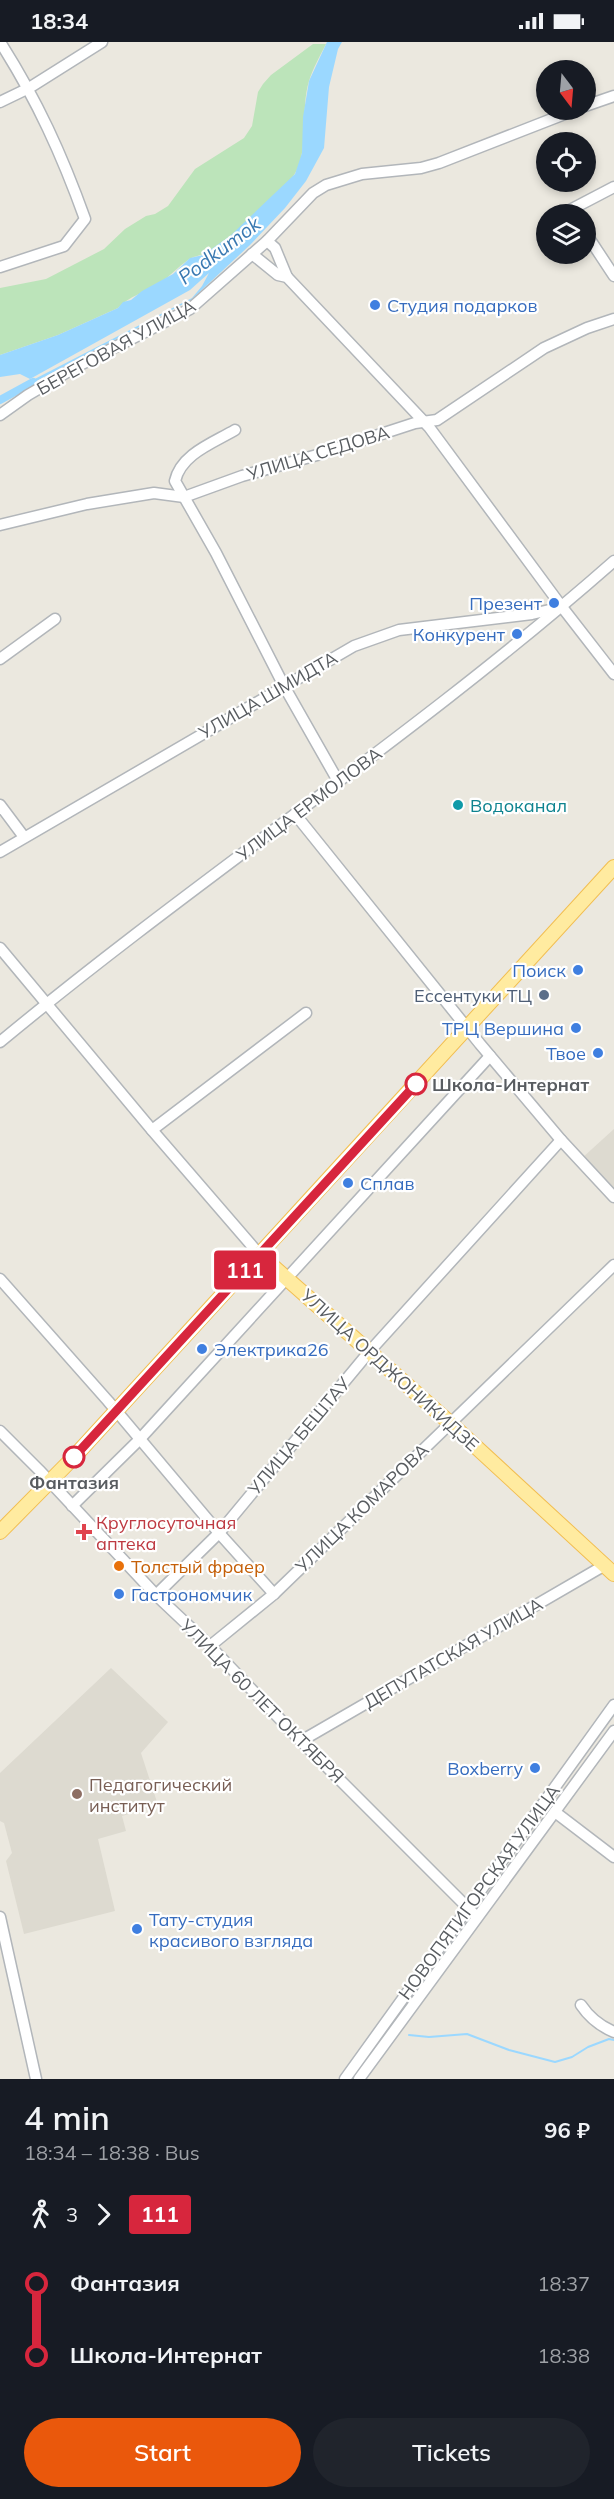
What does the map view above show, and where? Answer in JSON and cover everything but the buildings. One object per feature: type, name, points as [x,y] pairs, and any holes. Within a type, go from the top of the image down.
[{"type":"main road","points":[[0,1532],[51,1482],[614,867]]},
{"type":"main road","name":"УЛИЦА ОРДЖОНИКИДЗЕ","points":[[259,1254],[450,1423],[609,1569]]},
{"type":"street","points":[[0,42],[29,88],[56,141],[86,219],[64,246],[0,267]]},
{"type":"street","points":[[0,102],[29,88],[102,42]]},
{"type":"street","points":[[596,102],[614,96]]},
{"type":"street","name":"БЕРЕГОВАЯ УЛИЦА","points":[[0,415],[28,395],[76,367],[190,309],[267,241],[313,193],[326,185],[362,174],[421,168],[440,163],[545,120]]},
{"type":"street","points":[[581,204],[614,187]]},
{"type":"street","points":[[267,241],[275,248],[287,277],[424,421],[614,674]]},
{"type":"street","points":[[596,249],[614,276]]},
{"type":"street","points":[[252,254],[278,275],[287,277]]},
{"type":"street","name":"УЛИЦА СЕДОВА","points":[[0,525],[87,504],[154,493],[184,497],[242,476],[424,421],[437,420],[544,348],[587,328],[614,319]]},
{"type":"street","points":[[235,430],[199,450],[177,471],[175,481],[338,782]]},
{"type":"street","name":"УЛИЦА ЕРМОЛОВА","points":[[0,1042],[562,607],[614,561]]},
{"type":"street","name":"УЛИЦА ШМИДТА","points":[[0,852],[354,646],[399,630],[532,614],[562,607]]},
{"type":"street","points":[[0,659],[55,619]]},
{"type":"street","points":[[0,805],[24,837]]},
{"type":"street","points":[[295,814],[490,1056],[561,1140],[614,1197]]},
{"type":"street","name":"УЛИЦА ОРДЖОНИКИДЗЕ","points":[[0,948],[259,1254]]},
{"type":"street","points":[[152,1130],[306,1012]]},
{"type":"street","points":[[72,1506],[139,1440],[490,1056]]},
{"type":"street","name":"УЛИЦА БЕШТАУ","points":[[156,1595],[219,1533],[369,1352],[561,1140]]},
{"type":"street","name":"УЛИЦА КОМАРОВА","points":[[210,1646],[274,1594],[614,1264]]},
{"type":"street","points":[[0,1280],[274,1594]]},
{"type":"street","name":"УЛИЦА 60 ЛЕТ ОКТЯБРЯ","points":[[0,1431],[51,1482],[156,1595],[210,1646],[301,1741],[477,1917]]},
{"type":"street","name":"ДЕПУТАТСКАЯ УЛИЦА","points":[[301,1741],[609,1569]]},
{"type":"street","name":"НОВОПЯТИГОРСКАЯ УЛИЦА","points":[[345,2079],[613,1708]]},
{"type":"street","name":"НОВОПЯТИГОРСКАЯ УЛИЦА","points":[[359,2079],[614,1731]]},
{"type":"street","points":[[555,1812],[614,1857]]},
{"type":"street","points":[[0,1917],[36,2079]]},
{"type":"street","points":[[581,2005],[587,2014],[604,2028],[614,2032]]},
{"type":"shaded area","points":[[614,1129],[614,1191],[581,1159]]},
{"type":"shaded area","name":"Педагогический институт","points":[[111,1668],[168,1722],[141,1753],[158,1805],[122,1816],[126,1831],[98,1839],[115,1911],[24,1934],[6,1861],[12,1853],[4,1823],[0,1821],[0,1773]]},
{"type":"green space","points":[[313,44],[326,44],[312,71],[306,92],[302,155],[294,175],[277,195],[227,238],[205,253],[190,259],[160,283],[132,297],[118,308],[58,335],[0,355],[0,288],[46,279],[104,249],[125,229],[168,206],[195,169],[244,138],[252,126],[258,92],[263,84],[271,75]]},
{"type":"water","name":"Podkumok","points":[[327,42],[342,42],[338,49],[329,87],[324,148],[306,181],[285,208],[250,245],[191,300],[25,387],[23,385],[192,298],[209,273],[190,290],[30,379],[20,374],[0,377],[0,355],[58,335],[118,308],[123,302],[131,300],[142,291],[173,274],[190,258],[203,255],[230,236],[295,174],[302,153],[303,117],[309,81]]},
{"type":"waterway","points":[[0,400],[33,382]]},
{"type":"waterway","points":[[409,2035],[429,2037],[467,2034],[509,2050],[555,2062],[572,2057],[588,2047],[609,2039],[614,2040]]},
{"type":"bus line","name":"111","points":[[74,1457],[416,1084]]},
{"type":"place","name":"Студия подарков","points":[[375,305]]},
{"type":"place","name":"Презент","points":[[554,603]]},
{"type":"place","name":"Конкурент","points":[[517,634]]},
{"type":"place","name":"Водоканал","points":[[458,805]]},
{"type":"place","name":"Поиск","points":[[578,970]]},
{"type":"place","name":"Ессентуки ТЦ","points":[[544,995]]},
{"type":"place","name":"ТРЦ Вершина","points":[[576,1028]]},
{"type":"place","name":"Твое","points":[[598,1053]]},
{"type":"place","name":"Школа-Интернат","points":[[416,1084]]},
{"type":"place","name":"Сплав","points":[[348,1183]]},
{"type":"place","name":"Электрика26","points":[[202,1349]]},
{"type":"place","name":"Фантазия","points":[[74,1457]]},
{"type":"place","name":"Круглосуточная аптека","points":[[84,1532]]},
{"type":"place","name":"Толстый фраер","points":[[119,1566]]},
{"type":"place","name":"Гастрономчик","points":[[119,1594]]},
{"type":"place","name":"Boxberry","points":[[535,1768]]},
{"type":"place","name":"Педагогический институт","points":[[77,1794]]},
{"type":"place","name":"Тату-студия красивого взгляда","points":[[137,1929]]}]
